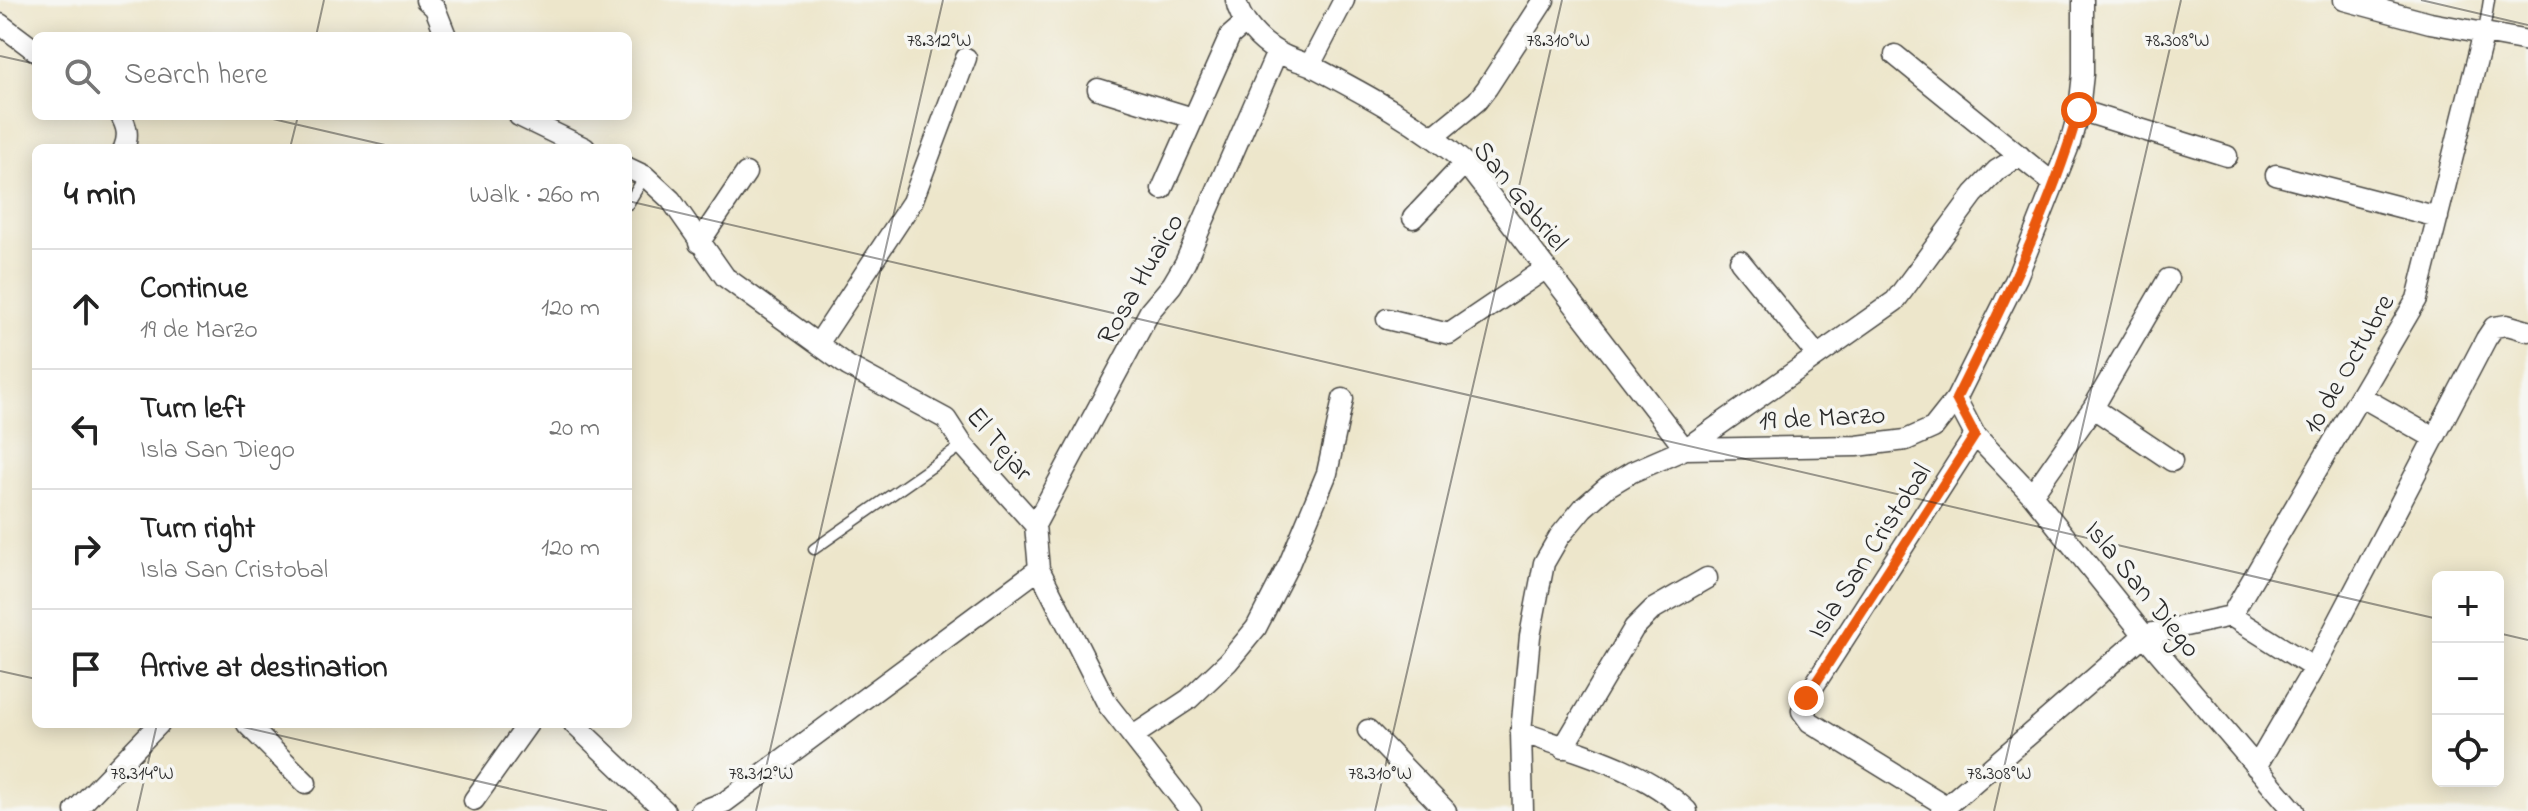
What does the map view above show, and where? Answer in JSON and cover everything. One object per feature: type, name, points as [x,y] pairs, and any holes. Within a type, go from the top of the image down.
[{"type":"street","points":[[426,0],[435,8],[444,32]]},
{"type":"street","name":"San Gabriel","points":[[1236,0],[1245,23],[1277,52],[1310,65],[1434,136],[1465,163],[1685,449]]},
{"type":"street","points":[[1310,65],[1344,0]]},
{"type":"street","points":[[1434,136],[1477,101],[1544,0]]},
{"type":"street","name":"19 de Marzo","points":[[1523,811],[1540,739],[1536,598],[1544,563],[1559,537],[1583,508],[1607,487],[1632,472],[1685,449],[1857,446],[1906,440],[1933,428],[1958,401],[2017,277],[2054,184],[2079,110],[2085,41],[2083,0]]},
{"type":"street","points":[[2351,1],[2430,23],[2528,41]]},
{"type":"street","points":[[1162,189],[1230,36],[1245,23]]},
{"type":"street","points":[[0,24],[32,48]]},
{"type":"street","name":"10 de Octubre","points":[[2231,616],[2417,299],[2484,32]]},
{"type":"street","name":"Rosa Huaico","points":[[1035,525],[1150,311],[1172,285],[1185,263],[1277,52]]},
{"type":"street","points":[[1895,55],[2054,184]]},
{"type":"street","points":[[818,344],[912,202],[966,58]]},
{"type":"street","points":[[1098,89],[1193,118]]},
{"type":"street","points":[[2079,110],[2227,156]]},
{"type":"street","points":[[123,120],[127,126],[126,144]]},
{"type":"street","points":[[527,120],[577,144]]},
{"type":"street","points":[[1685,449],[1895,301],[1974,194],[1997,170],[2020,156]]},
{"type":"street","points":[[1413,218],[1465,163]]},
{"type":"street","name":"El Tejar","points":[[637,172],[671,200],[725,277],[848,366],[946,419],[963,445],[1035,525]]},
{"type":"street","points":[[699,243],[746,173]]},
{"type":"street","points":[[2276,175],[2438,217]]},
{"type":"street","points":[[1740,261],[1816,354]]},
{"type":"street","points":[[1387,319],[1449,334],[1545,269]]},
{"type":"street","points":[[2032,495],[2093,408],[2168,279]]},
{"type":"street","points":[[2256,767],[2314,668],[2494,327],[2507,325],[2528,331]]},
{"type":"street","points":[[2360,396],[2434,438]]},
{"type":"street","points":[[1133,736],[1189,699],[1228,662],[1256,628],[1289,564],[1327,473],[1343,399]]},
{"type":"street","name":"Isla San Diego","points":[[1958,401],[1974,433],[2032,495],[2144,635],[2294,811]]},
{"type":"street","points":[[2093,408],[2172,461]]},
{"type":"street","name":"Isla San Cristobal","points":[[1944,808],[1810,722],[1802,711],[1806,698],[1974,433]]},
{"type":"street","points":[[1035,525],[1039,569],[1108,705],[1191,811]]},
{"type":"street","points":[[701,811],[728,806],[1039,569]]},
{"type":"street","points":[[1687,811],[1651,784],[1619,767],[1540,739],[1653,609],[1707,578]]},
{"type":"street","points":[[1944,808],[2144,635],[2231,616],[2314,668]]},
{"type":"street","points":[[75,811],[155,728]]},
{"type":"street","points":[[251,728],[306,783]]},
{"type":"street","points":[[474,800],[525,728]]},
{"type":"street","points":[[578,728],[665,811]]},
{"type":"street","points":[[1368,730],[1446,811]]},
{"type":"lane","points":[[2484,32],[2489,0]]},
{"type":"lane","points":[[814,549],[963,445]]},
{"type":"route","points":[[1806,698],[1975,435],[1956,399],[2017,277],[2070,143],[2079,110]]}]
